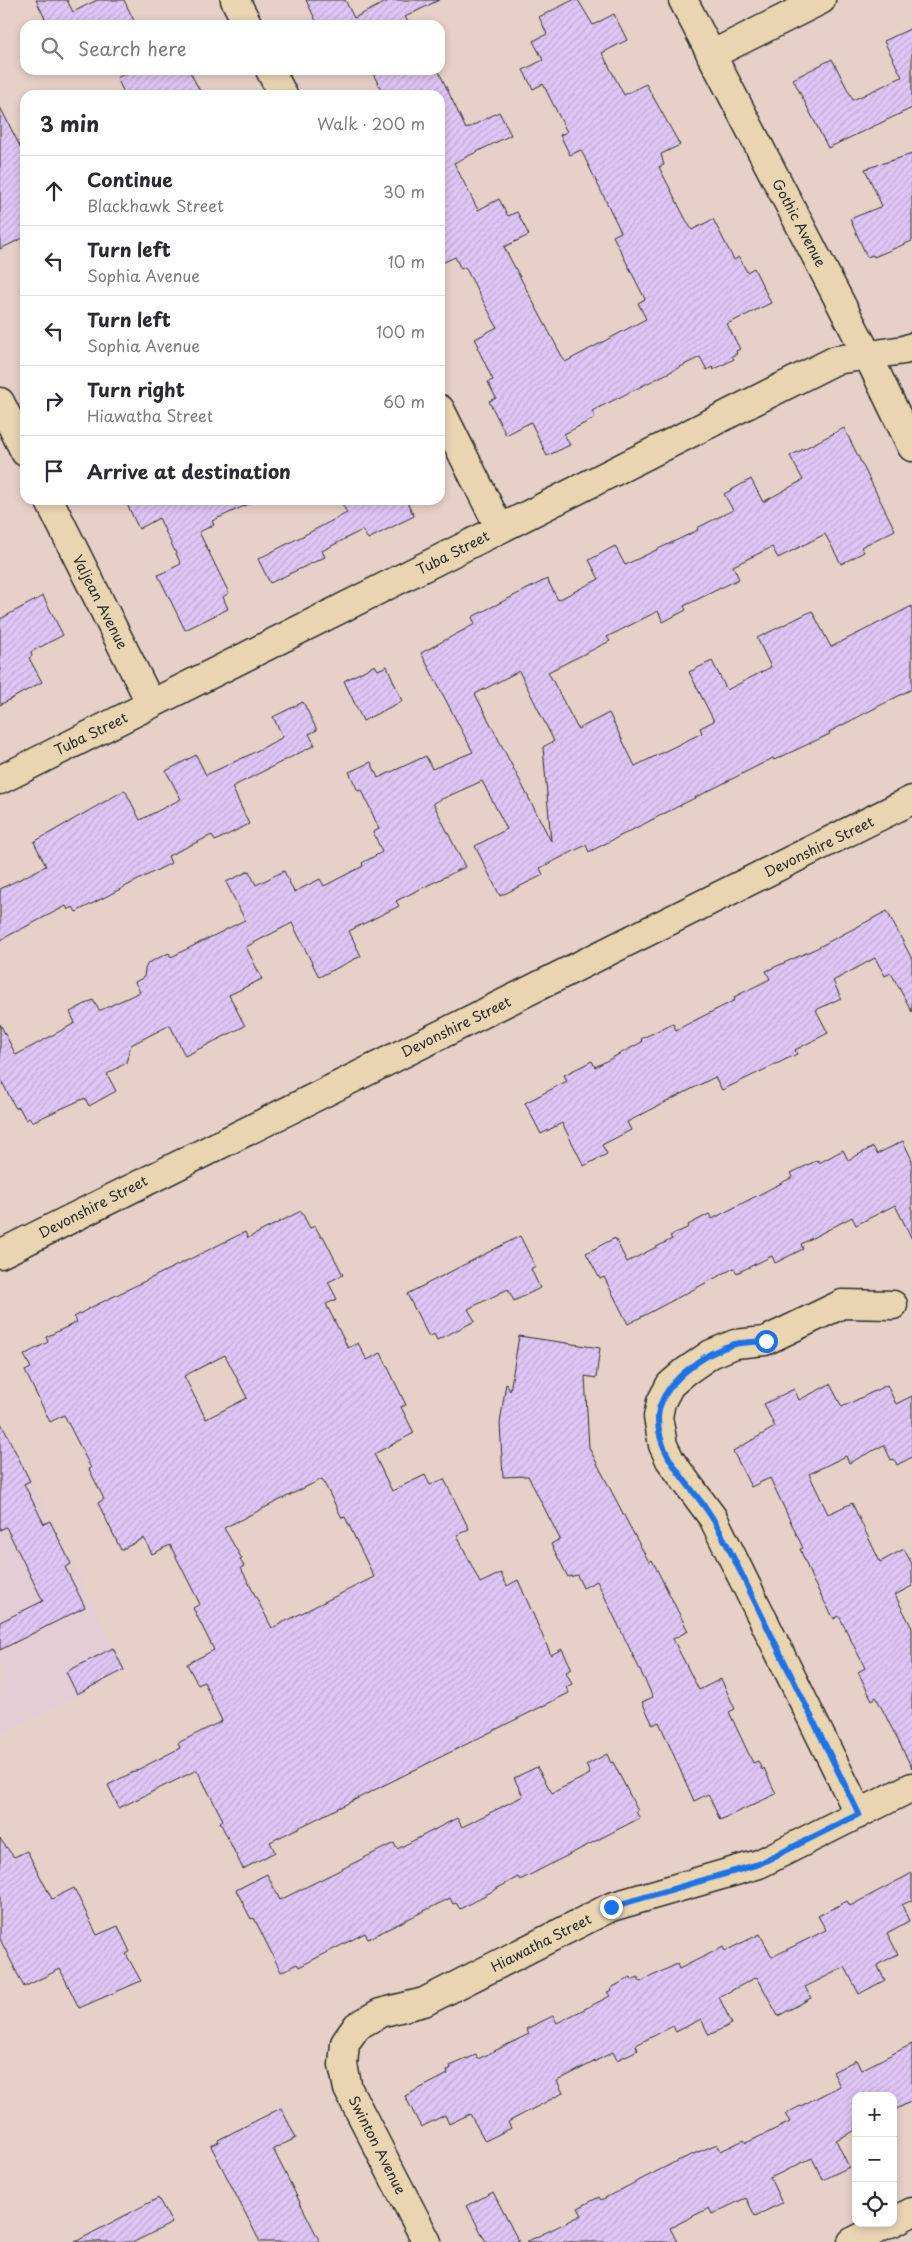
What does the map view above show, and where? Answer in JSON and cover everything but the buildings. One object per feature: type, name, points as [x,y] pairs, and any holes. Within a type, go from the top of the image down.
[{"type":"street","points":[[235,0],[245,20]]},
{"type":"street","name":"Gothic Avenue","points":[[683,0],[868,356],[912,447]]},
{"type":"street","points":[[711,55],[820,0]]},
{"type":"street","points":[[273,75],[280,90]]},
{"type":"street","name":"Tuba Street","points":[[0,780],[836,360],[904,350],[912,347]]},
{"type":"street","points":[[0,402],[20,442]]},
{"type":"street","points":[[445,419],[500,529]]},
{"type":"street","name":"Valjean Avenue","points":[[52,505],[152,704]]},
{"type":"street","name":"Devonshire Street","points":[[0,1254],[912,800]]},
{"type":"street","points":[[859,1814],[713,1518],[670,1460],[659,1429],[658,1417],[661,1402],[670,1385],[711,1354],[735,1344],[766,1341],[842,1304],[893,1305]]},
{"type":"street","name":"Hiawatha Street","points":[[345,2043],[357,2026],[380,2013],[424,2002],[611,1907],[759,1864],[912,1787]]},
{"type":"street","name":"Swinton Avenue","points":[[345,2043],[343,2065],[348,2089],[427,2242]]},
{"type":"street","points":[[897,2220],[912,2212]]},
{"type":"street","points":[[852,2242],[882,2227]]},
{"type":"shaded area","points":[[0,1418],[126,1671],[0,1734]]},
{"type":"route","points":[[611,1907],[759,1864],[859,1814],[713,1518],[670,1460],[663,1445],[659,1429],[658,1417],[661,1402],[670,1385],[685,1372],[711,1354],[735,1344],[766,1341]]}]
